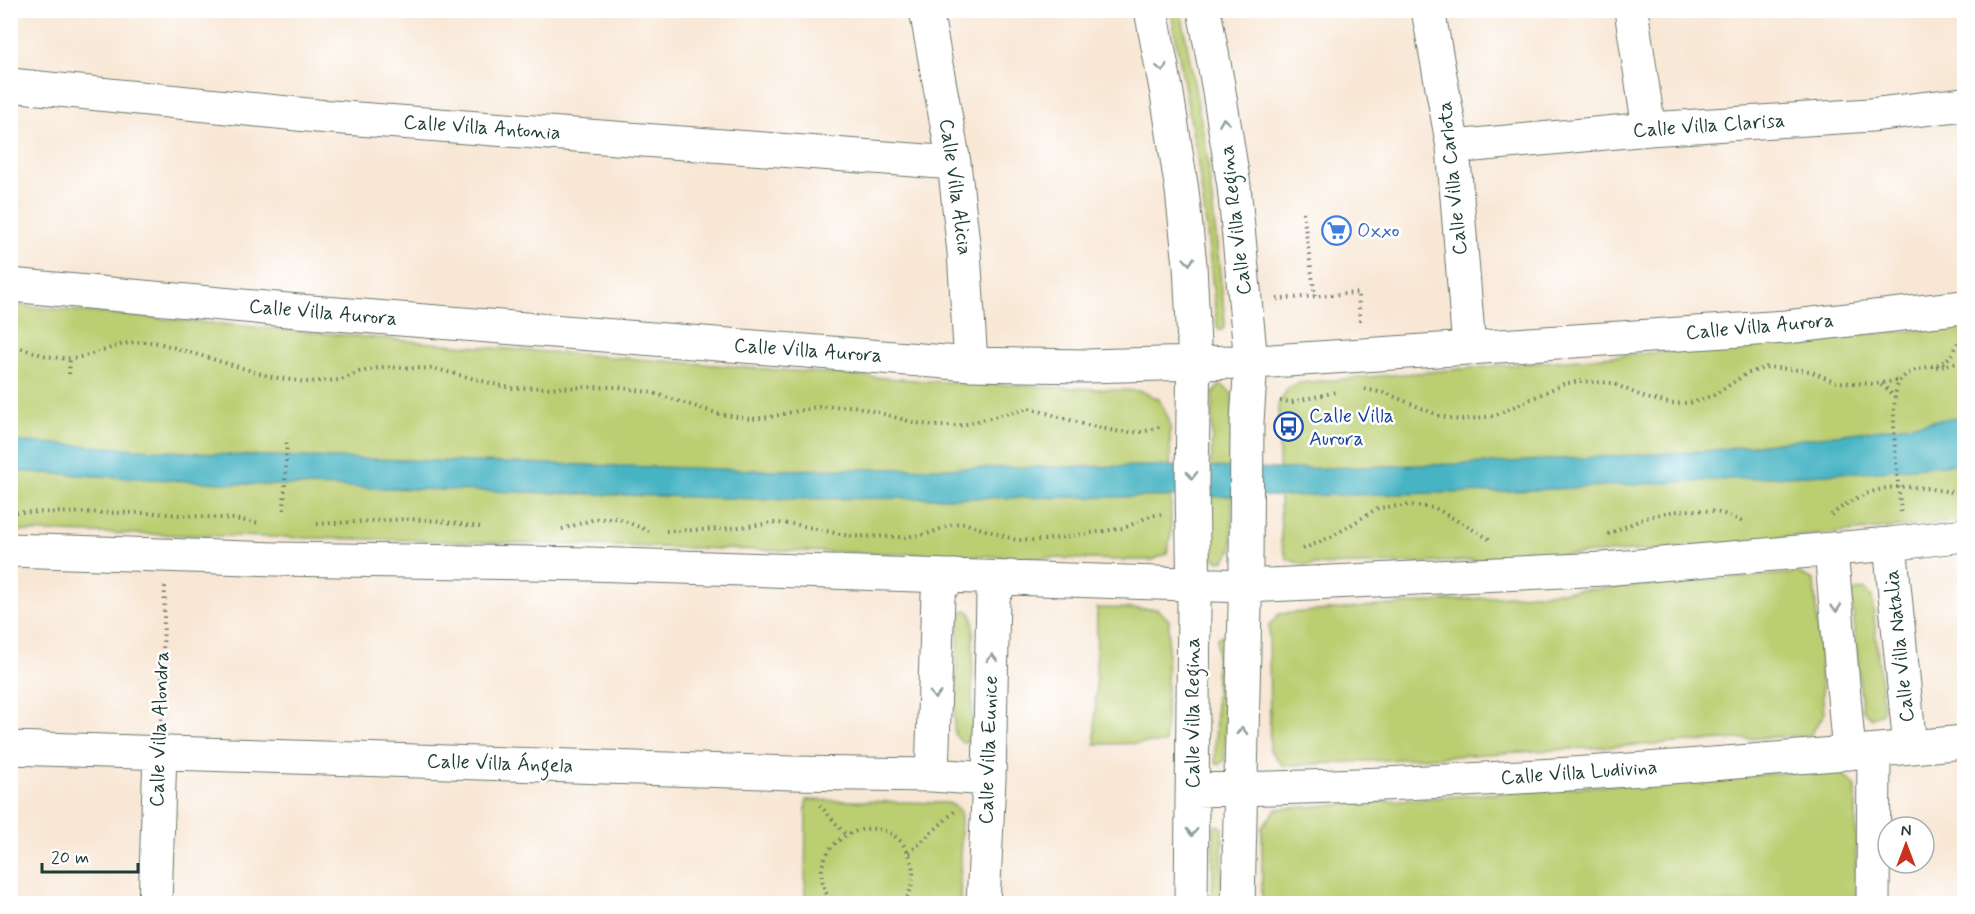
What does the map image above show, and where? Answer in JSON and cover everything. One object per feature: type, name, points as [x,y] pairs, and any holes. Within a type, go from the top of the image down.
[{"type":"street","name":"Calle Villa Alicia","points":[[926,10],[954,162],[964,252],[971,364]]},
{"type":"street","name":"Calle Villa Regina","points":[[1151,10],[1182,191],[1190,265],[1221,363],[1247,431],[1246,524],[1219,584],[1193,790],[1191,903]]},
{"type":"street","name":"Calle Villa Regina","points":[[1204,10],[1234,186],[1246,301],[1221,363],[1180,428],[1176,518],[1219,584],[1240,789],[1238,903]]},
{"type":"street","name":"Calle Villa Carlota","points":[[1428,10],[1453,147],[1469,348]]},
{"type":"street","points":[[1631,10],[1649,129]]},
{"type":"street","name":"Calle Villa Antonia","points":[[10,85],[317,116],[954,162]]},
{"type":"street","name":"Calle Villa Clarisa","points":[[1453,147],[1649,129],[1872,116],[1965,104]]},
{"type":"street","name":"Calle Villa Aurora","points":[[10,285],[299,311],[971,364],[1086,366],[1221,363],[1786,327],[1963,319]]},
{"type":"street","points":[[1828,535],[1862,752],[1873,903]]},
{"type":"street","points":[[10,550],[965,582],[1219,584],[1604,569],[1828,535],[1890,544],[1965,535]]},
{"type":"street","name":"Calle Villa Natalia","points":[[1890,544],[1910,747]]},
{"type":"street","points":[[932,776],[965,582]]},
{"type":"street","name":"Calle Villa Eunice","points":[[965,582],[989,779],[983,903]]},
{"type":"street","name":"Calle Villa Ludivina","points":[[1193,790],[1392,784],[1565,774],[1965,742]]},
{"type":"street","name":"Calle Villa Ángela","points":[[10,748],[989,779]]},
{"type":"street","name":"Calle Villa Alondra","points":[[155,903],[160,753]]},
{"type":"path","points":[[1303,212],[1315,296]]},
{"type":"path","points":[[1246,301],[1358,293],[1363,355]]},
{"type":"path","points":[[1362,389],[1388,394],[1440,416],[1460,420],[1494,416],[1563,384],[1579,381],[1611,383],[1646,398],[1674,404],[1694,402],[1714,395],[1746,374],[1767,367],[1810,371],[1836,382],[1876,384],[1900,380],[1951,357],[1963,319]]},
{"type":"path","points":[[10,344],[34,353],[56,357],[78,357],[124,342],[159,343],[272,377],[306,382],[341,380],[358,372],[384,367],[436,369],[510,388],[619,387],[654,393],[719,414],[750,419],[816,407],[854,406],[916,423],[958,426],[1029,408],[1120,432],[1143,432],[1161,425],[1180,428]]},
{"type":"path","points":[[69,374],[70,357]]},
{"type":"path","points":[[1928,368],[1965,362]]},
{"type":"path","points":[[1899,479],[1893,399],[1895,388],[1900,380]]},
{"type":"path","points":[[1876,384],[1889,390],[1893,399]]},
{"type":"path","points":[[1278,405],[1280,400],[1292,402],[1344,390]]},
{"type":"path","points":[[284,510],[287,438]]},
{"type":"path","points":[[1828,535],[1853,499],[1880,489],[1899,485],[1965,495]]},
{"type":"path","points":[[1303,549],[1333,536],[1378,508],[1393,505],[1435,508],[1493,540]]},
{"type":"path","points":[[10,512],[154,513],[234,519],[269,525]]},
{"type":"path","points":[[1601,535],[1668,512],[1724,513],[1736,517],[1748,526]]},
{"type":"path","points":[[662,531],[722,529],[774,523],[794,524],[849,536],[904,537],[927,534],[954,524],[964,523],[1016,540],[1045,540],[1124,528],[1150,516],[1176,518]]},
{"type":"path","points":[[558,531],[595,519],[617,518],[651,532]]},
{"type":"path","points":[[310,525],[408,519],[438,520],[491,528]]},
{"type":"path","name":"Calle Villa Alondra","points":[[160,753],[166,554]]},
{"type":"path","points":[[909,853],[989,779]]},
{"type":"path","points":[[833,903],[824,888],[822,872],[825,857],[833,844],[845,834],[859,829],[874,828],[888,832],[900,841],[909,853],[914,867],[914,882],[906,902]]},
{"type":"green space","points":[[1171,11],[1181,11],[1207,154],[1225,320],[1222,330],[1219,330],[1217,326],[1197,157]]},
{"type":"green space","points":[[11,305],[443,344],[926,381],[1141,391],[1159,399],[1169,420],[1171,535],[1167,554],[1152,560],[1124,560],[11,531]]},
{"type":"green space","points":[[1964,326],[1964,521],[1666,549],[1424,563],[1304,565],[1287,559],[1281,543],[1278,405],[1288,388],[1299,383]]},
{"type":"green space","points":[[1222,385],[1232,394],[1232,550],[1224,560],[1220,561],[1212,556],[1209,550],[1213,394]]},
{"type":"green space","points":[[1798,573],[1814,580],[1824,715],[1810,735],[1283,766],[1270,750],[1269,626],[1279,614]]},
{"type":"green space","points":[[1864,589],[1872,597],[1883,707],[1882,713],[1872,718],[1862,709],[1852,598],[1853,592]]},
{"type":"green space","points":[[1097,608],[1157,609],[1169,620],[1165,743],[1095,744]]},
{"type":"green space","points":[[966,610],[970,612],[973,620],[972,735],[966,742],[961,742],[955,735],[954,726],[959,620]]},
{"type":"green space","points":[[1222,635],[1226,638],[1225,760],[1219,765],[1215,761],[1217,638]]},
{"type":"green space","points":[[1837,769],[1856,787],[1856,903],[1262,903],[1262,827],[1276,809]]},
{"type":"green space","points":[[806,800],[948,803],[955,806],[961,816],[960,903],[805,903]]},
{"type":"green space","points":[[1218,825],[1223,828],[1221,903],[1212,903],[1214,827]]},
{"type":"water","points":[[1964,416],[1964,463],[1880,471],[1497,492],[1289,496],[759,499],[239,484],[11,471],[10,441],[234,455],[758,470],[1155,466],[1288,469],[1490,463],[1705,451],[1876,430]]},
{"type":"place","name":"Oxxo","points":[[1336,231]]},
{"type":"place","name":"Calle Villa Aurora","points":[[1288,427]]}]
